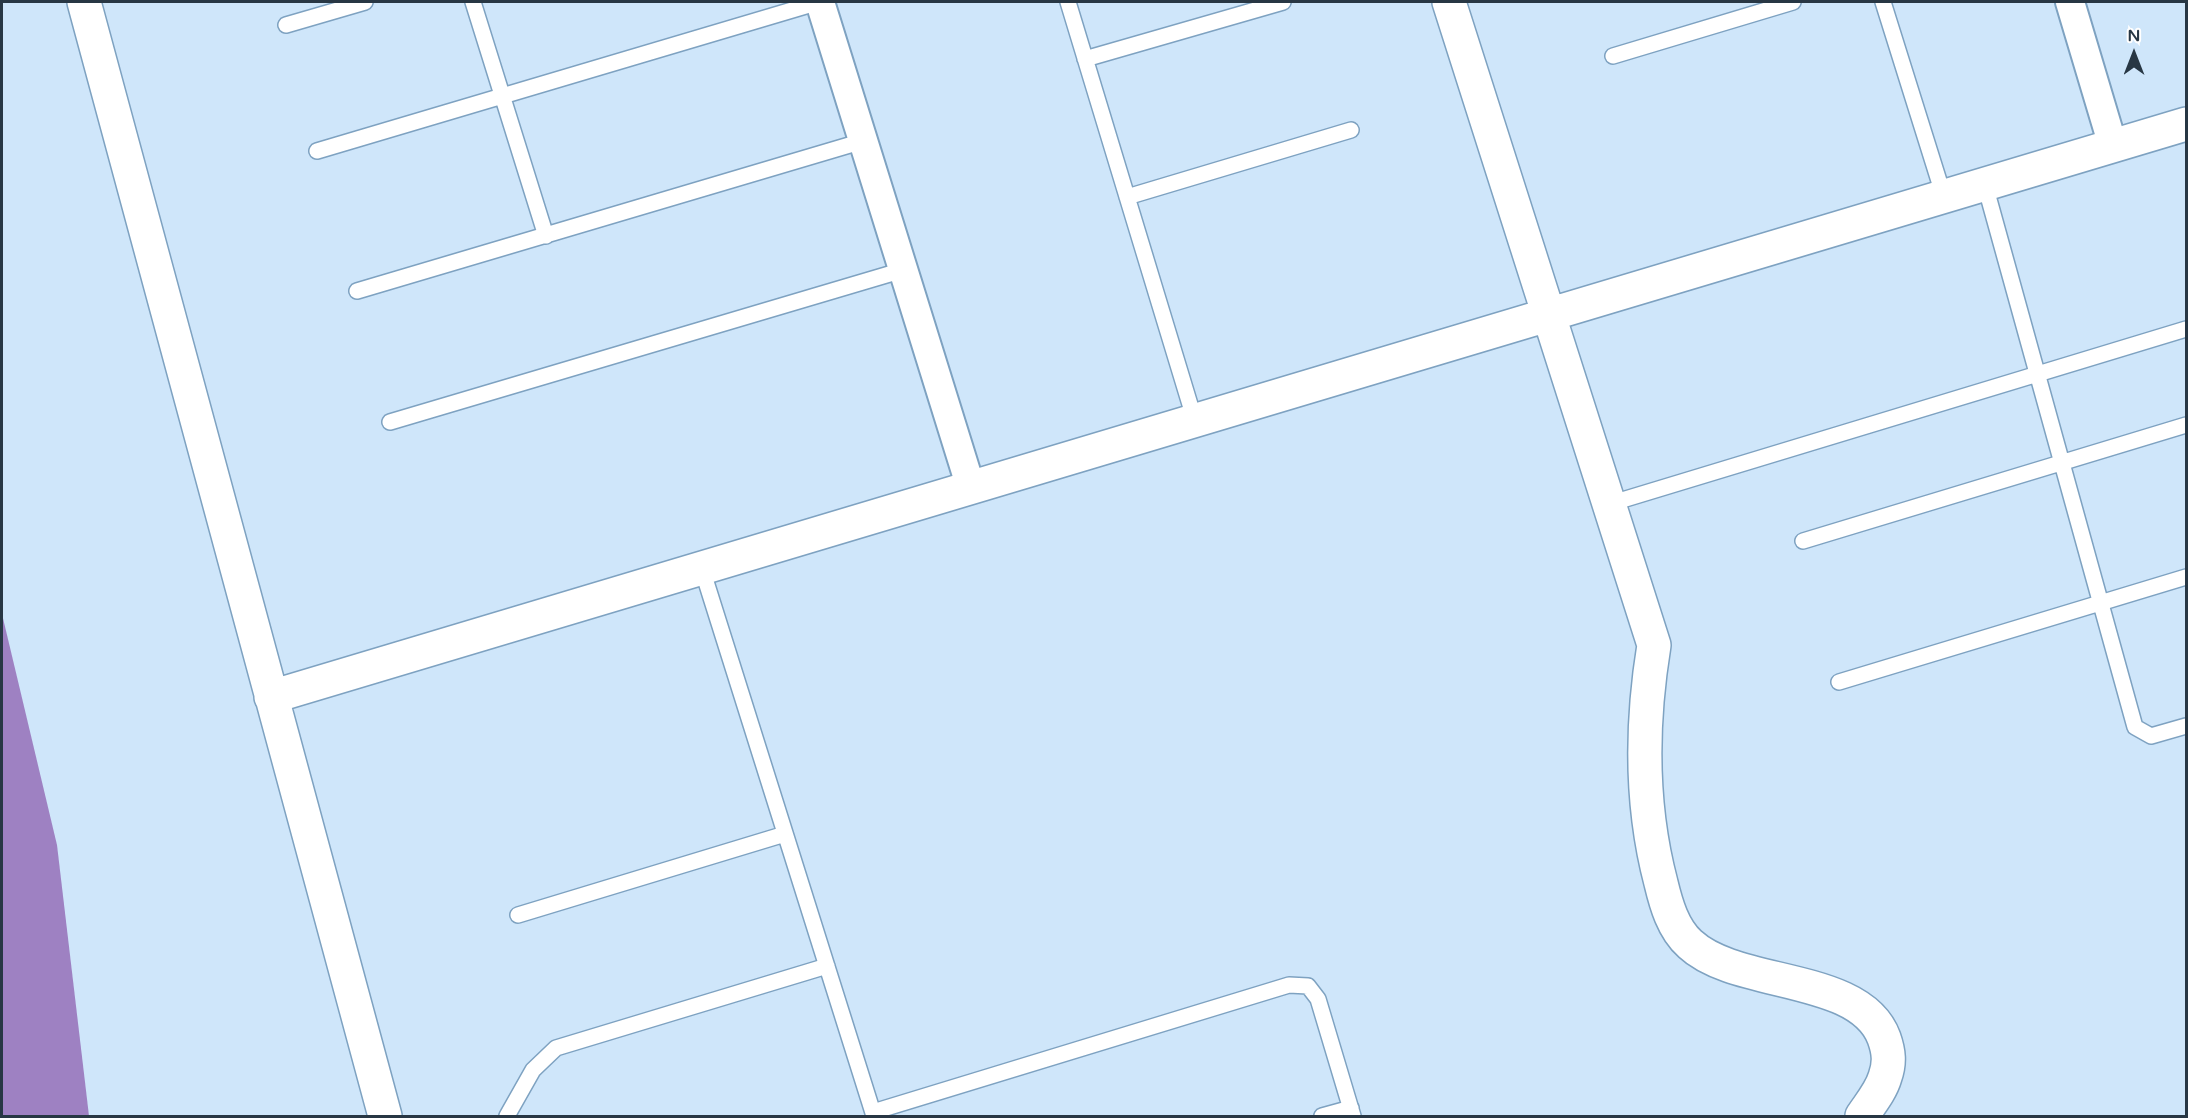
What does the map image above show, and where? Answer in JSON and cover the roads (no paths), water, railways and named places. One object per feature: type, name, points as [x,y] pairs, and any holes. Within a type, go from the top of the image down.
[{"type":"street","points":[[84,2],[385,1116]]},
{"type":"street","points":[[820,2],[971,488]]},
{"type":"street","points":[[1449,2],[1654,645],[1647,688],[1644,774],[1651,839],[1665,902],[1675,924],[1690,944],[1710,957],[1733,966],[1840,997],[1862,1009],[1880,1027],[1889,1053],[1885,1079],[1862,1116]]},
{"type":"street","points":[[2070,2],[2113,146]]},
{"type":"street","points":[[271,697],[2187,124]]},
{"type":"lane","points":[[286,25],[365,2]]},
{"type":"lane","points":[[473,2],[546,236]]},
{"type":"lane","points":[[317,151],[820,2]]},
{"type":"lane","points":[[1068,2],[1195,421]]},
{"type":"lane","points":[[1085,59],[1283,2]]},
{"type":"lane","points":[[1613,56],[1793,2]]},
{"type":"lane","points":[[1883,2],[1944,197]]},
{"type":"lane","points":[[1127,198],[1351,130]]},
{"type":"lane","points":[[357,291],[863,141]]},
{"type":"lane","points":[[1985,185],[2135,727],[2151,736],[2187,726]]},
{"type":"lane","points":[[390,422],[903,270]]},
{"type":"lane","points":[[1609,504],[2187,329]]},
{"type":"lane","points":[[1803,541],[2187,425]]},
{"type":"lane","points":[[702,569],[874,1114],[1289,986],[1308,986],[1318,999],[1352,1112],[1322,1116]]},
{"type":"lane","points":[[1839,682],[2187,577]]},
{"type":"lane","points":[[518,915],[785,834]]},
{"type":"lane","points":[[507,1116],[533,1070],[556,1048],[827,966]]}]
